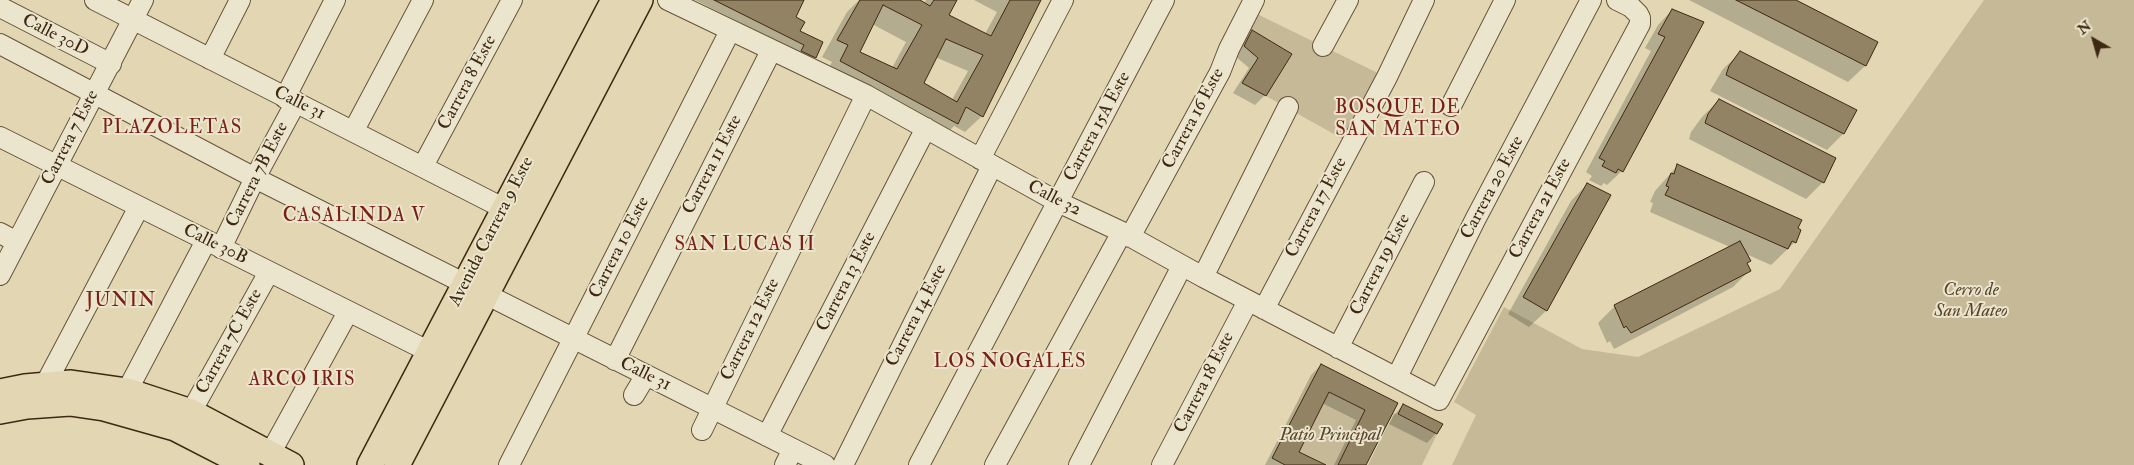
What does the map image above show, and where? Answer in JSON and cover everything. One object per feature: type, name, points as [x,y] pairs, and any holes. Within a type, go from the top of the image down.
[{"type":"main road","name":"Avenida Carrera 9 Este","points":[[370,465],[614,0]]},
{"type":"main road","name":"Avenida Carrera 9 Este","points":[[397,465],[640,0]]},
{"type":"main road","points":[[0,392],[46,385],[71,384],[127,392],[191,412],[280,459]]},
{"type":"main road","points":[[0,411],[27,406],[70,402],[104,408],[175,428],[247,465]]},
{"type":"street","name":"Calle 31","points":[[95,0],[210,60],[354,130],[504,208]]},
{"type":"street","name":"Carrera 7 Este","points":[[0,276],[9,237],[56,166],[143,0]]},
{"type":"street","points":[[210,60],[240,0]]},
{"type":"street","name":"Carrera 7B Este","points":[[127,392],[213,244],[255,178],[336,0]]},
{"type":"street","points":[[354,130],[423,0]]},
{"type":"street","name":"Carrera 8 Este","points":[[423,166],[512,0]]},
{"type":"street","name":"Calle 32","points":[[668,0],[866,95],[1058,202],[1126,235],[1202,277],[1440,400]]},
{"type":"street","name":"Carrera 14 Este","points":[[843,465],[1064,0]]},
{"type":"street","name":"Carrera 15A Este","points":[[919,465],[1164,0]]},
{"type":"street","name":"Carrera 16 Este","points":[[995,465],[1220,72],[1229,49],[1254,0]]},
{"type":"street","points":[[1323,46],[1348,0]]},
{"type":"street","name":"Carrera 17 Este","points":[[1256,305],[1386,77],[1424,0]]},
{"type":"street","points":[[1451,106],[1505,0]]},
{"type":"street","name":"Carrera 20 Este","points":[[1397,377],[1476,218],[1591,0]]},
{"type":"street","name":"Carrera 21 Este","points":[[1440,400],[1640,24],[1640,18],[1631,7],[1617,0]]},
{"type":"street","name":"Calle 30D","points":[[0,7],[110,64]]},
{"type":"street","name":"Carrera 10 Este","points":[[508,465],[730,31]]},
{"type":"street","name":"Calle 31","points":[[0,44],[464,285],[767,436],[789,457],[825,465]]},
{"type":"street","name":"Carrera 11 Este","points":[[615,360],[771,50]]},
{"type":"street","name":"Carrera 12 Este","points":[[702,430],[866,95]]},
{"type":"street","points":[[1202,277],[1288,108]]},
{"type":"street","name":"Carrera 13 Este","points":[[767,436],[926,128]]},
{"type":"street","name":"Calle 30B","points":[[0,137],[430,352]]},
{"type":"street","name":"Carrera 19 Este","points":[[1338,348],[1424,182]]},
{"type":"street","points":[[46,385],[139,207]]},
{"type":"street","points":[[1079,465],[1182,266]]},
{"type":"street","name":"Carrera 7C Este","points":[[191,412],[269,272]]},
{"type":"street","name":"Carrera 18 Este","points":[[1162,465],[1256,305]]},
{"type":"street","points":[[280,459],[348,312]]},
{"type":"street","points":[[634,396],[646,375]]},
{"type":"green space","name":"Cerro de San Mateo","points":[[1984,0],[2134,0],[2134,465],[1452,465],[1476,415],[1454,402],[1504,307],[1582,349],[1638,357],[1780,289]]},
{"type":"green space","name":"BOSQUE DE SAN MATEO","points":[[1257,14],[1384,76],[1348,142],[1266,96],[1292,55],[1248,27]]},
{"type":"green space","name":"Patio Principal","points":[[1329,392],[1365,410],[1338,465],[1327,465],[1299,452]]},
{"type":"green space","points":[[1394,413],[1437,434],[1422,465],[1368,465]]},
{"type":"building","points":[[714,0],[804,0],[796,17],[805,22],[800,31],[823,42],[816,58],[801,51],[804,45]]},
{"type":"building","points":[[860,0],[920,0],[930,6],[934,0],[957,0],[949,15],[991,36],[1010,0],[1041,0],[983,117],[966,107],[958,124],[840,61],[848,45],[837,40]],"holes":[[[883,5],[922,25],[897,69],[860,52]],[[946,39],[983,55],[957,102],[924,83]]]},
{"type":"building","points":[[1736,0],[1796,0],[1878,42],[1866,66]]},
{"type":"building","points":[[1672,9],[1704,22],[1623,172],[1618,169],[1616,173],[1602,166],[1605,161],[1599,158],[1665,37],[1658,34]]},
{"type":"building","points":[[1252,30],[1292,54],[1266,96],[1242,83],[1258,58],[1244,46]]},
{"type":"building","points":[[1740,51],[1857,110],[1844,134],[1726,75],[1729,66]]},
{"type":"building","points":[[1719,99],[1836,158],[1824,183],[1705,123],[1708,114]]},
{"type":"building","points":[[1677,164],[1802,220],[1798,228],[1801,230],[1796,243],[1792,241],[1788,249],[1665,195],[1669,187],[1666,186],[1671,173],[1674,174]]},
{"type":"building","points":[[1587,183],[1611,195],[1547,311],[1523,297]]},
{"type":"building","points":[[1740,241],[1751,261],[1747,263],[1751,271],[1631,333],[1626,326],[1624,328],[1614,305]]},
{"type":"building","points":[[1321,364],[1398,403],[1366,465],[1338,465],[1365,410],[1329,392],[1299,452],[1326,465],[1285,465],[1272,458]]},
{"type":"building","points":[[1403,404],[1443,424],[1437,434],[1398,414]]},
{"type":"district","name":"BOSQUE DE SAN MATEO","points":[[1398,120]]},
{"type":"district","name":"PLAZOLETAS","points":[[172,129]]},
{"type":"district","name":"CASALINDA V","points":[[354,217]]},
{"type":"district","name":"SAN LUCAS II","points":[[745,246]]},
{"type":"district","name":"JUNIN","points":[[121,302]]},
{"type":"district","name":"LOS NOGALES","points":[[1010,363]]},
{"type":"district","name":"ARCO IRIS","points":[[302,381]]}]
